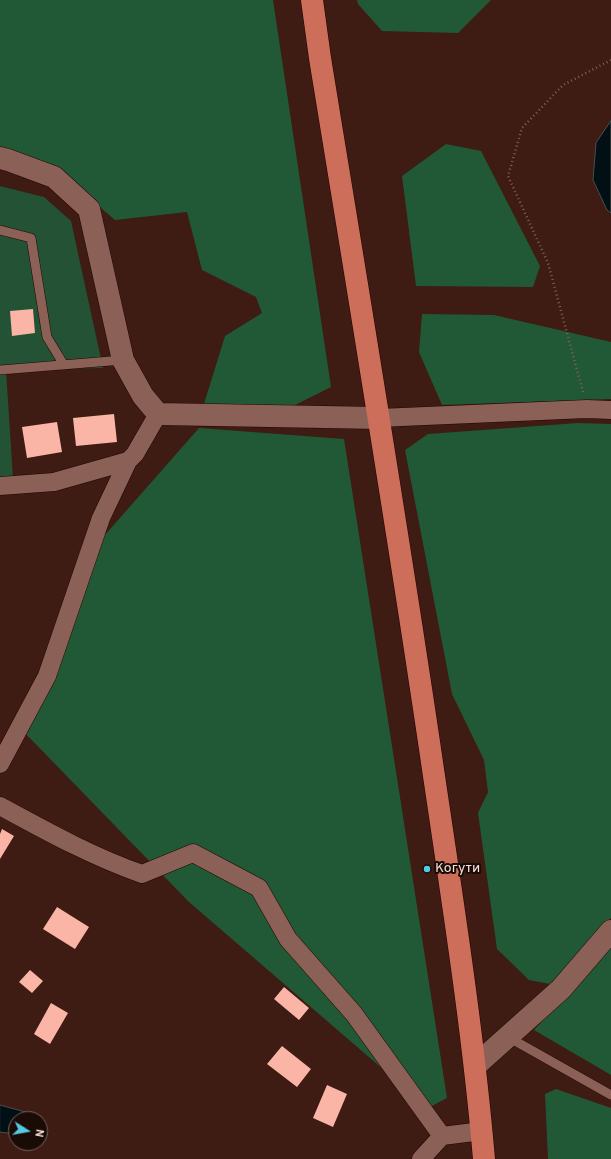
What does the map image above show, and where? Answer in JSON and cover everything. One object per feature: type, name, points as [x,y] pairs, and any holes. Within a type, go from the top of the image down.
[{"type":"highway","points":[[312,0],[322,74],[410,608],[464,976],[484,1159]]},
{"type":"street","points":[[0,158],[54,177],[89,209],[123,360],[143,396],[158,414],[379,418],[587,409],[611,410]]},
{"type":"street","points":[[0,764],[47,676],[100,518],[128,461],[135,454],[158,414]]},
{"type":"street","points":[[0,486],[54,482],[128,461]]},
{"type":"street","points":[[0,806],[56,837],[121,867],[142,874],[193,853],[259,888],[288,939],[354,1014],[442,1136]]},
{"type":"street","points":[[475,1066],[561,989],[611,931]]},
{"type":"street","points":[[421,1159],[442,1136],[482,1131]]},
{"type":"lane","points":[[0,230],[31,238],[47,337],[64,365]]},
{"type":"lane","points":[[0,370],[123,360]]},
{"type":"lane","points":[[508,1037],[611,1095]]},
{"type":"path","points":[[587,409],[548,263],[508,176],[522,128],[564,85],[611,60]]},
{"type":"green space","points":[[0,0],[273,0],[331,387],[287,409],[203,407],[225,336],[262,313],[256,297],[202,270],[187,212],[115,220],[60,173],[0,153]]},
{"type":"green space","points":[[357,0],[491,0],[458,33],[382,31],[358,4]]},
{"type":"green space","points":[[446,144],[481,151],[540,266],[533,287],[416,286],[402,176]]},
{"type":"green space","points":[[0,186],[44,197],[71,221],[103,368],[6,370],[13,478],[0,482]]},
{"type":"green space","points":[[422,314],[494,315],[611,342],[611,399],[442,405],[419,352]]},
{"type":"green space","points":[[578,423],[611,424],[611,918],[550,984],[529,980],[497,949],[478,813],[488,792],[484,760],[452,694],[405,450],[428,434]]},
{"type":"green space","points":[[199,428],[344,439],[447,1098],[428,1108],[189,902],[24,732],[90,552]]},
{"type":"green space","points":[[611,947],[611,1075],[534,1030]]},
{"type":"green space","points":[[556,1089],[611,1108],[611,1159],[548,1159],[545,1094]]},
{"type":"shaded area","points":[[611,121],[611,213],[607,210],[593,180],[596,143]]},
{"type":"shaded area","points":[[0,1105],[22,1111],[8,1111],[8,1133],[0,1132]]},
{"type":"building","points":[[33,309],[35,333],[12,336],[10,311]]},
{"type":"building","points":[[114,414],[117,442],[76,446],[73,418]]},
{"type":"building","points":[[57,422],[62,452],[27,458],[22,427]]},
{"type":"building","points":[[2,829],[14,836],[0,859],[0,834]]},
{"type":"building","points":[[57,907],[89,927],[75,949],[43,929]]},
{"type":"building","points":[[30,970],[43,981],[32,993],[19,982]]},
{"type":"building","points":[[284,987],[309,1008],[299,1020],[274,999]]},
{"type":"building","points":[[51,1003],[68,1013],[50,1044],[34,1034]]},
{"type":"building","points":[[282,1046],[311,1069],[297,1087],[267,1064]]},
{"type":"building","points":[[327,1085],[347,1094],[333,1127],[313,1118]]},
{"type":"place","name":"Когути","points":[[427,869]]}]
